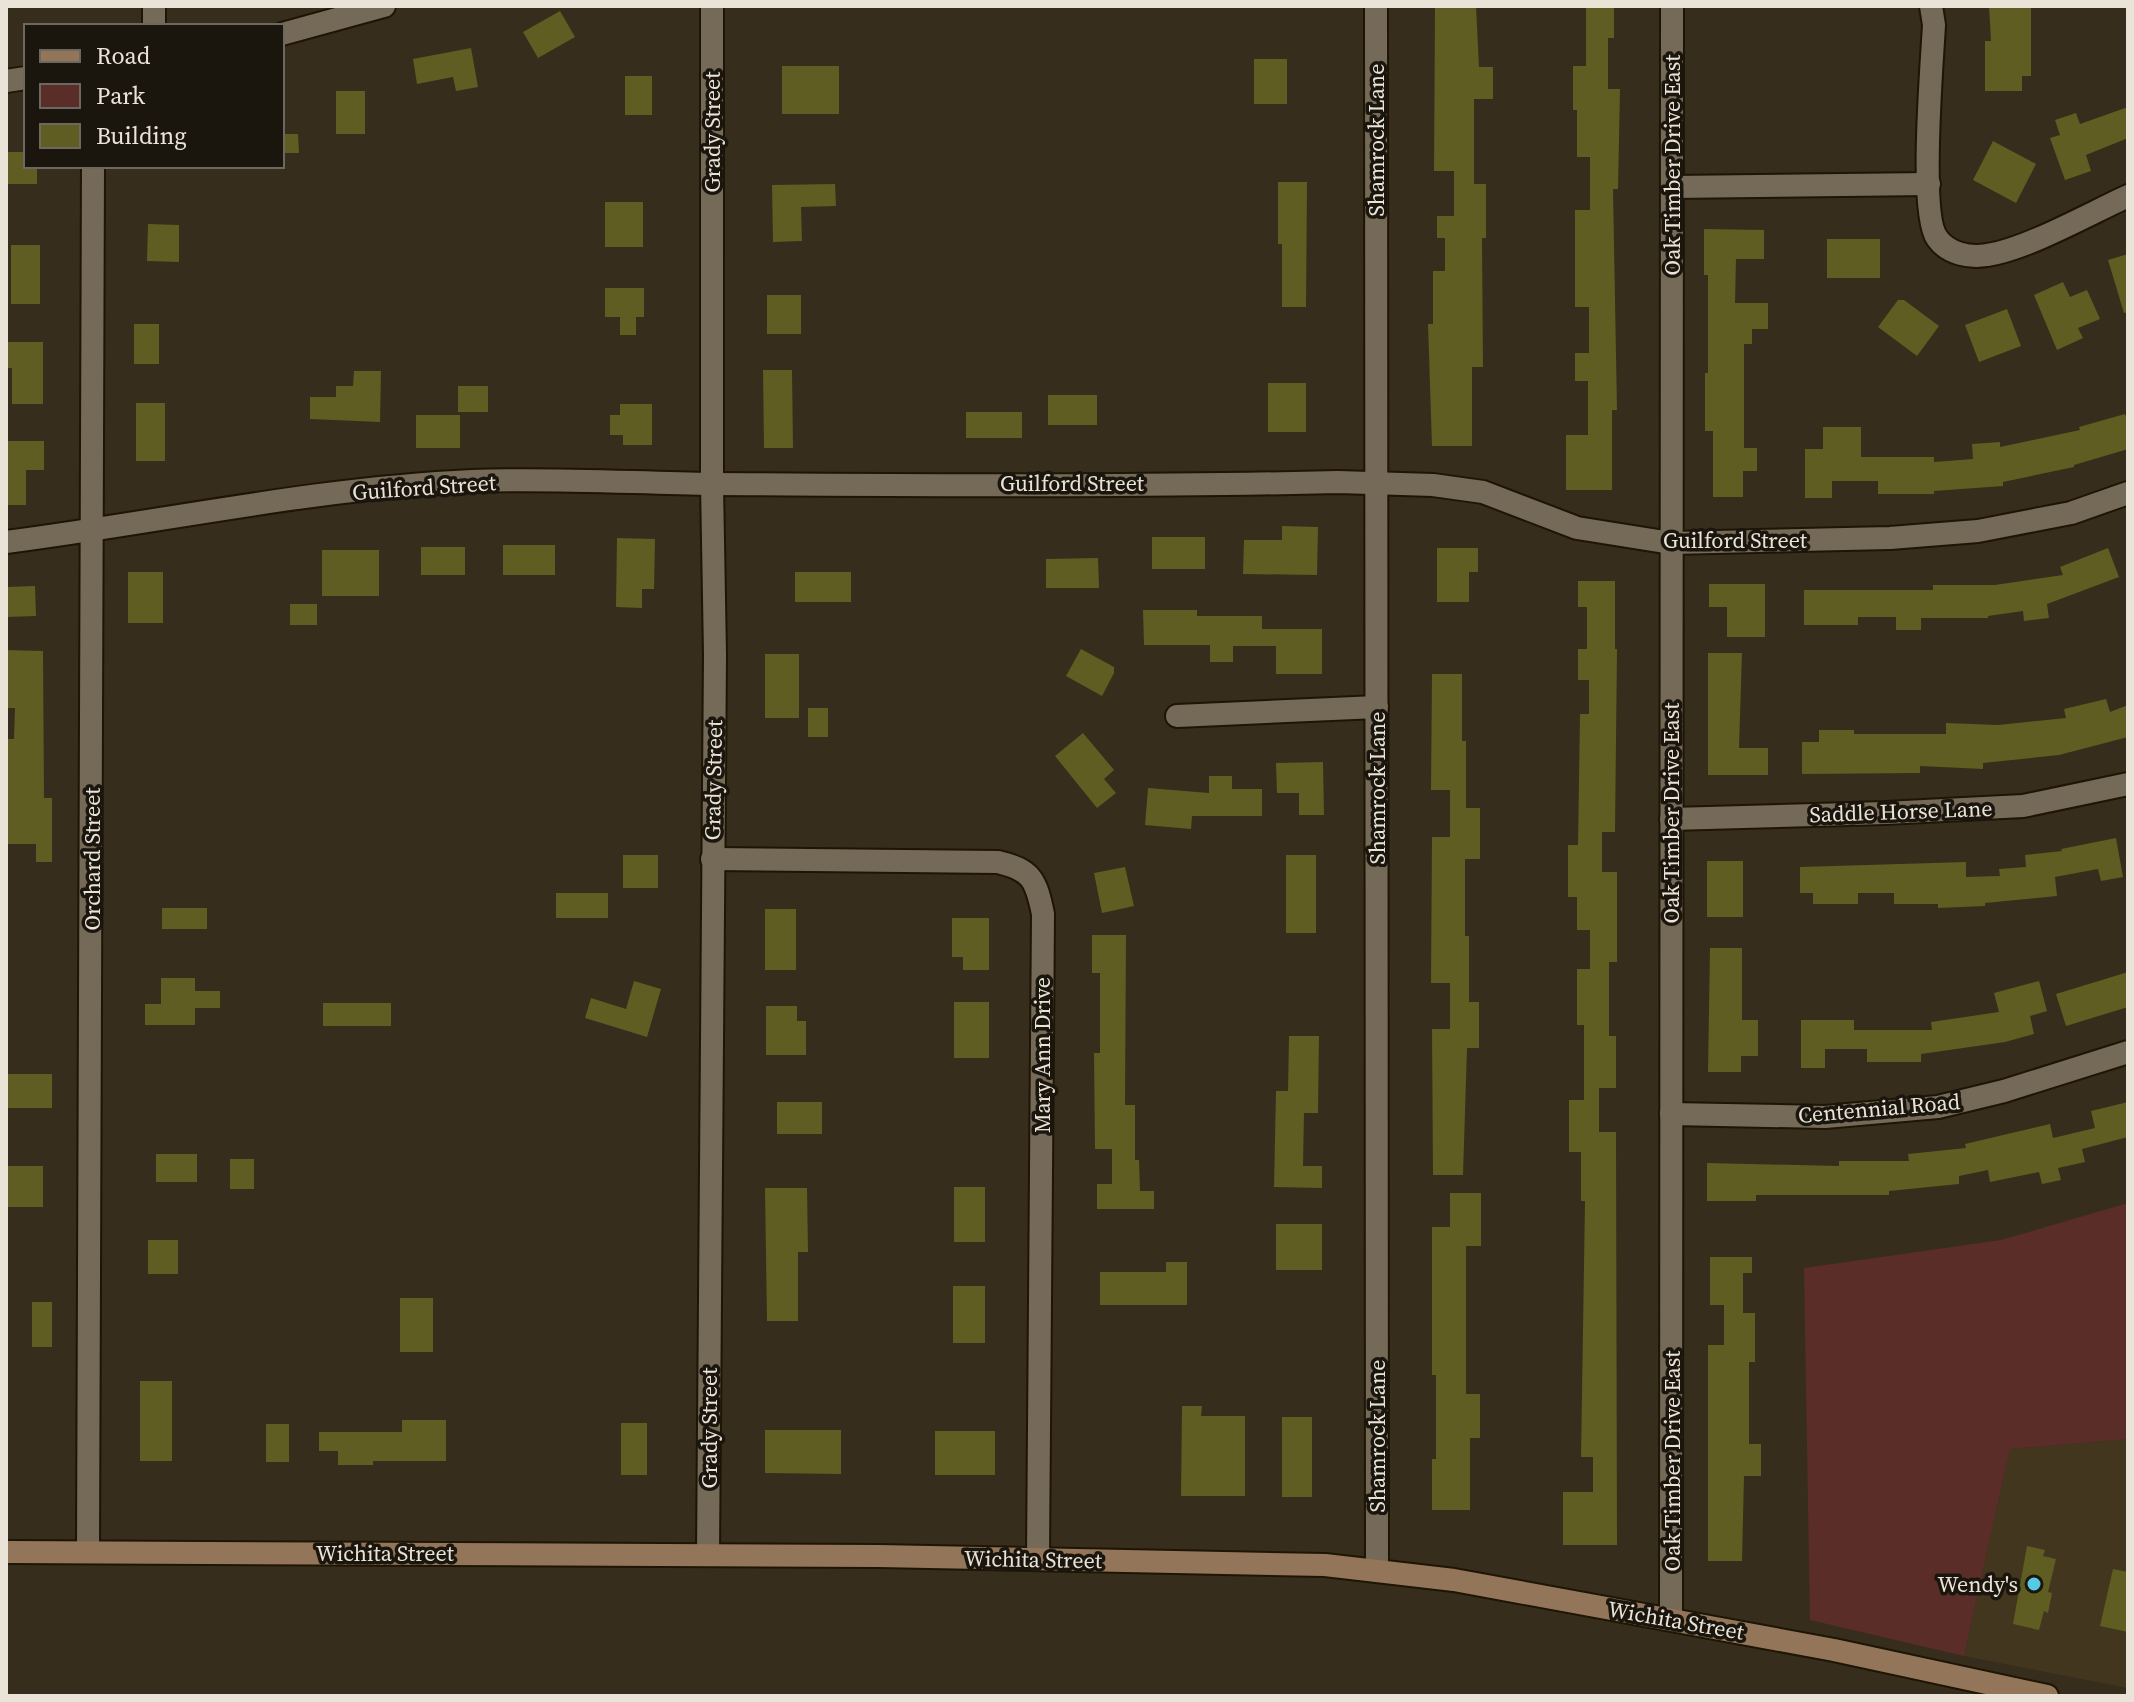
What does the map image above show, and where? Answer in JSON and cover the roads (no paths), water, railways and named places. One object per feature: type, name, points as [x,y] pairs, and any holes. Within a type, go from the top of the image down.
[{"type":"main road","name":"Wichita Street","points":[[6,1552],[1038,1558],[1325,1565],[1454,1580],[1671,1619],[2047,1696]]},
{"type":"street","points":[[284,33],[384,6]]},
{"type":"street","name":"Grady Street","points":[[708,1555],[715,655],[712,6]]},
{"type":"street","name":"Shamrock Lane","points":[[1376,6],[1377,1571]]},
{"type":"street","name":"Oak Timber Drive East","points":[[1671,1619],[1672,6]]},
{"type":"street","points":[[1931,6],[1934,25],[1929,184],[1931,222],[1936,237],[1945,247],[1973,257],[1991,255],[2128,196]]},
{"type":"street","name":"Orchard Street","points":[[88,1552],[93,168]]},
{"type":"street","points":[[1672,187],[1929,184]]},
{"type":"street","name":"Guilford Street","points":[[6,542],[361,490],[473,481],[1433,485],[1483,492],[1577,528],[1671,543],[1890,538],[1978,531],[2071,513],[2128,493]]},
{"type":"street","points":[[1177,716],[1377,707]]},
{"type":"street","name":"Saddle Horse Lane","points":[[1671,819],[2023,806],[2128,784]]},
{"type":"street","name":"Mary Ann Drive","points":[[712,859],[998,862],[1022,868],[1037,886],[1043,914],[1038,1558]]},
{"type":"street","name":"Centennial Road","points":[[1671,1114],[1825,1117],[1938,1107],[2004,1091],[2128,1052]]},
{"type":"place","name":"Wendy's","points":[[2034,1584]]}]
